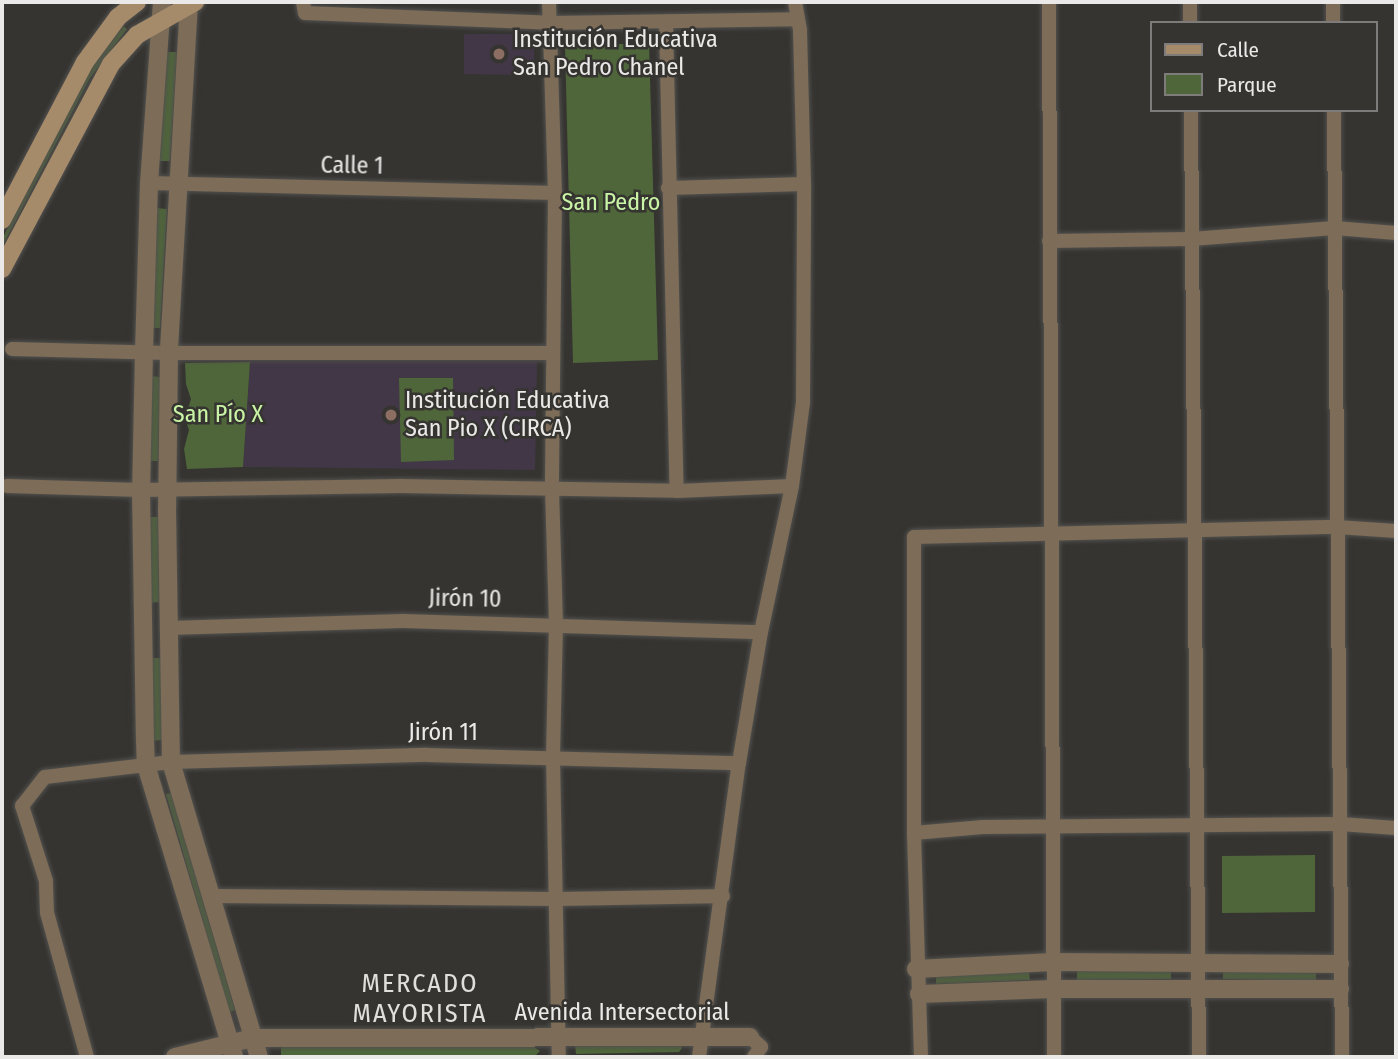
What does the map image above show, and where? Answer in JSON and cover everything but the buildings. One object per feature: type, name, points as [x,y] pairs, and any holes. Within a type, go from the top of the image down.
[{"type":"main road","points":[[2,220],[91,52],[118,17],[137,2]]},
{"type":"main road","points":[[2,269],[111,64],[162,10],[191,3]]},
{"type":"street","points":[[549,2],[555,193],[552,489],[556,624],[553,758],[561,1038],[559,1057]]},
{"type":"street","points":[[699,1057],[739,763],[761,632],[792,486],[803,403],[804,184],[800,30],[795,2]]},
{"type":"street","points":[[1049,2],[1054,1057]]},
{"type":"street","points":[[1190,2],[1190,21]]},
{"type":"street","points":[[1333,2],[1333,21]]},
{"type":"street","points":[[191,3],[169,353],[167,488],[171,762],[259,1057]]},
{"type":"street","points":[[304,7],[550,23],[796,19]]},
{"type":"street","points":[[162,10],[149,183],[141,490],[146,765],[232,1050]]},
{"type":"street","points":[[666,23],[677,491]]},
{"type":"street","points":[[1191,112],[1196,962],[1199,1057]]},
{"type":"street","points":[[1334,112],[1342,1057]]},
{"type":"street","name":"Calle 1","points":[[149,183],[555,193]]},
{"type":"street","points":[[668,188],[804,184]]},
{"type":"street","points":[[1049,241],[1191,239],[1335,228],[1396,233]]},
{"type":"street","points":[[12,349],[169,353],[553,353]]},
{"type":"street","points":[[7,486],[141,490],[400,486],[677,491],[792,486]]},
{"type":"street","points":[[921,1057],[916,969],[914,833],[914,537],[1051,531],[1195,532],[1336,527],[1396,531]]},
{"type":"street","name":"Jirón 10","points":[[168,628],[403,621],[761,632]]},
{"type":"street","points":[[143,628],[168,628]]},
{"type":"street","name":"Jirón 11","points":[[87,1057],[47,913],[46,881],[23,806],[46,777],[171,762],[427,755],[739,763]]},
{"type":"street","points":[[914,833],[983,827],[1052,826],[1340,824],[1396,828]]},
{"type":"street","points":[[212,897],[557,900],[723,896]]},
{"type":"street","points":[[916,969],[1053,962],[1340,964]]},
{"type":"street","points":[[919,994],[1053,989],[1340,989]]},
{"type":"street","name":"Avenida Intersectorial","points":[[174,1057],[232,1050],[253,1038],[700,1035],[750,1037],[761,1047],[754,1057]]},
{"type":"shaded area","name":"Institución Educativa San Pedro Chanel","points":[[464,34],[534,34],[534,75],[464,74]]},
{"type":"shaded area","name":"Institución Educativa San Pio X (CIRCA)","points":[[250,362],[537,362],[535,470],[243,467]]},
{"type":"green space","points":[[123,26],[127,29],[90,78],[2,247],[2,239],[87,76],[99,55]]},
{"type":"green space","name":"San Pedro","points":[[649,43],[658,360],[573,363],[565,46]]},
{"type":"green space","points":[[167,52],[177,52],[170,161],[159,161]]},
{"type":"green space","points":[[156,208],[167,209],[160,328],[152,328]]},
{"type":"green space","name":"San Pío X","points":[[250,362],[243,467],[187,469],[184,449],[189,430],[185,419],[191,399],[186,384],[185,363]]},
{"type":"green space","points":[[152,376],[160,377],[158,461],[150,461]]},
{"type":"green space","points":[[399,378],[453,378],[454,460],[401,462]]},
{"type":"green space","points":[[149,517],[158,517],[159,602],[150,603]]},
{"type":"green space","points":[[151,658],[161,658],[162,740],[152,741]]},
{"type":"green space","points":[[171,793],[235,1010],[229,1012],[166,794]]},
{"type":"green space","points":[[1315,855],[1315,912],[1222,913],[1222,856]]},
{"type":"green space","points":[[1171,970],[1171,979],[1077,980],[1077,971]]},
{"type":"green space","points":[[1223,970],[1316,972],[1316,981],[1223,979]]},
{"type":"green space","points":[[1029,972],[1030,980],[936,984],[936,976]]},
{"type":"green space","points":[[575,1045],[680,1045],[682,1048],[679,1052],[576,1054]]},
{"type":"green space","points":[[281,1046],[534,1047],[540,1051],[534,1057],[281,1055]]},
{"type":"place","name":"Institución Educativa San Pedro Chanel","points":[[499,54]]},
{"type":"place","name":"Institución Educativa San Pio X (CIRCA)","points":[[391,415]]},
{"type":"district","name":"MERCADO MAYORISTA","points":[[420,999]]}]
